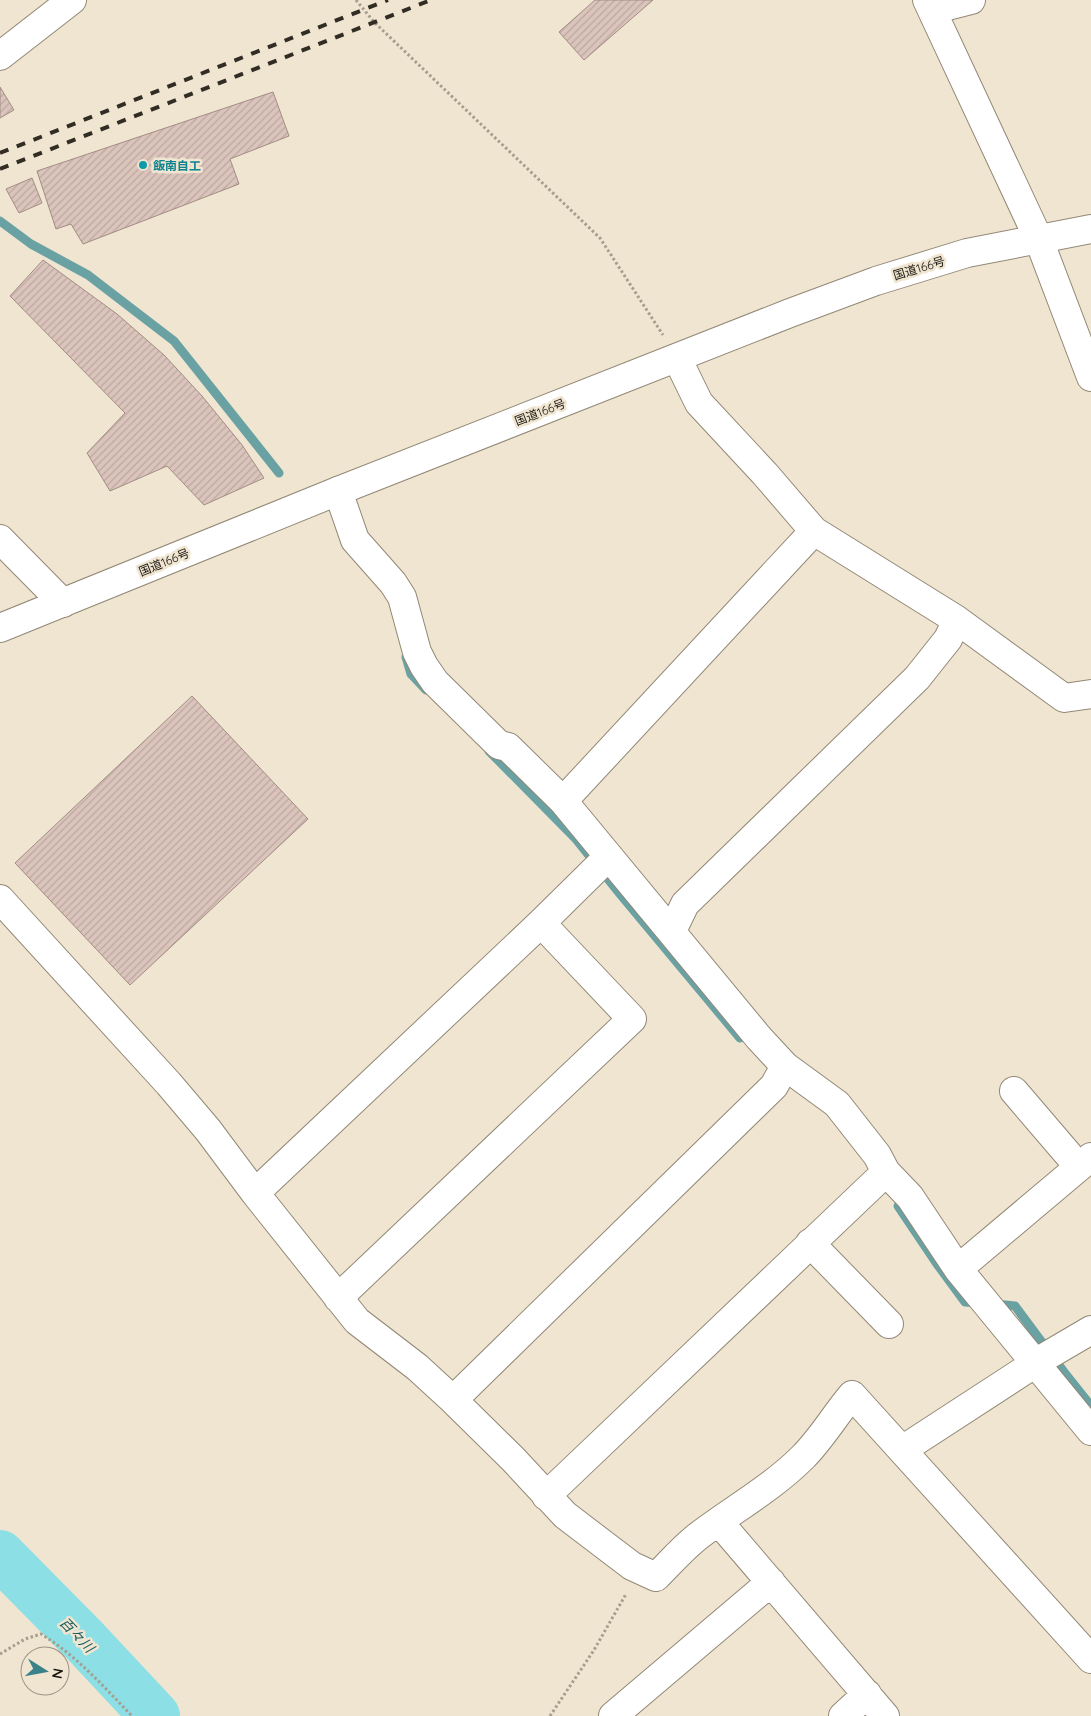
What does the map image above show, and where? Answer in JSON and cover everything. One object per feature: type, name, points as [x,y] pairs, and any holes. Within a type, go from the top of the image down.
[{"type":"main road","points":[[0,56],[72,0]]},
{"type":"main road","points":[[971,0],[929,5],[1039,240],[1091,377]]},
{"type":"main road","name":"国道166号","points":[[0,628],[338,491],[876,281],[967,253],[1091,229]]},
{"type":"main road","points":[[677,358],[699,403],[766,474],[814,531],[956,620],[1064,698],[1091,694]]},
{"type":"main road","points":[[338,491],[355,540],[393,583],[402,597],[417,652],[435,682],[499,745],[508,746],[563,801],[600,865],[672,931],[759,1038],[785,1066],[837,1104],[876,1155],[886,1172],[910,1197],[958,1269],[998,1315],[1047,1357],[1091,1431]]},
{"type":"main road","points":[[563,801],[814,531]]},
{"type":"main road","points":[[0,538],[63,603]]},
{"type":"main road","points":[[672,931],[685,904],[917,678],[948,640],[956,620]]},
{"type":"main road","points":[[255,1193],[600,865]]},
{"type":"main road","points":[[0,899],[170,1084],[357,1321],[417,1367],[453,1400],[513,1459],[565,1515],[632,1566],[656,1577],[696,1538],[774,1484],[803,1458],[817,1443],[852,1394],[1091,1659]]},
{"type":"main road","points":[[338,1298],[632,1018],[541,923]]},
{"type":"main road","points":[[453,1400],[774,1086],[785,1066]]},
{"type":"main road","points":[[958,1269],[1085,1162],[1014,1091]]},
{"type":"main road","points":[[546,1496],[886,1172]]},
{"type":"main road","points":[[810,1243],[889,1324]]},
{"type":"main road","points":[[902,1450],[1091,1330]]},
{"type":"main road","points":[[719,1522],[885,1716]]},
{"type":"main road","points":[[613,1716],[771,1582]]},
{"type":"main road","points":[[843,1716],[867,1694]]},
{"type":"path","points":[[356,0],[374,22],[600,238],[677,358]]},
{"type":"path","points":[[550,1716],[594,1650],[641,1570]]},
{"type":"path","points":[[0,1654],[25,1639],[41,1634],[68,1652],[132,1716]]},
{"type":"building","points":[[595,0],[653,0],[584,60],[559,32]]},
{"type":"building","points":[[0,87],[14,110],[0,118]]},
{"type":"building","name":"飯南自工","points":[[273,92],[289,136],[230,159],[239,184],[83,244],[71,224],[56,229],[37,171]]},
{"type":"building","points":[[32,178],[42,203],[19,213],[6,189]]},
{"type":"building","points":[[43,260],[117,314],[164,355],[202,396],[242,445],[264,478],[204,505],[167,466],[110,491],[87,453],[125,413],[10,296]]},
{"type":"building","points":[[192,696],[308,819],[130,985],[15,863]]},
{"type":"waterway","points":[[0,221],[31,244],[88,275],[174,341],[279,473]]},
{"type":"waterway","points":[[406,657],[411,674],[426,690]]},
{"type":"waterway","points":[[489,751],[575,838],[740,1038]]},
{"type":"waterway","points":[[898,1206],[965,1302],[978,1303]]},
{"type":"waterway","points":[[995,1304],[1015,1306],[1091,1406]]},
{"type":"waterway","name":"百々川","points":[[0,1555],[84,1640],[155,1716]]},
{"type":"railway","points":[[0,153],[388,0]]},
{"type":"railway","points":[[0,169],[431,0]]},
{"type":"place","name":"飯南自工","points":[[143,165]]}]
